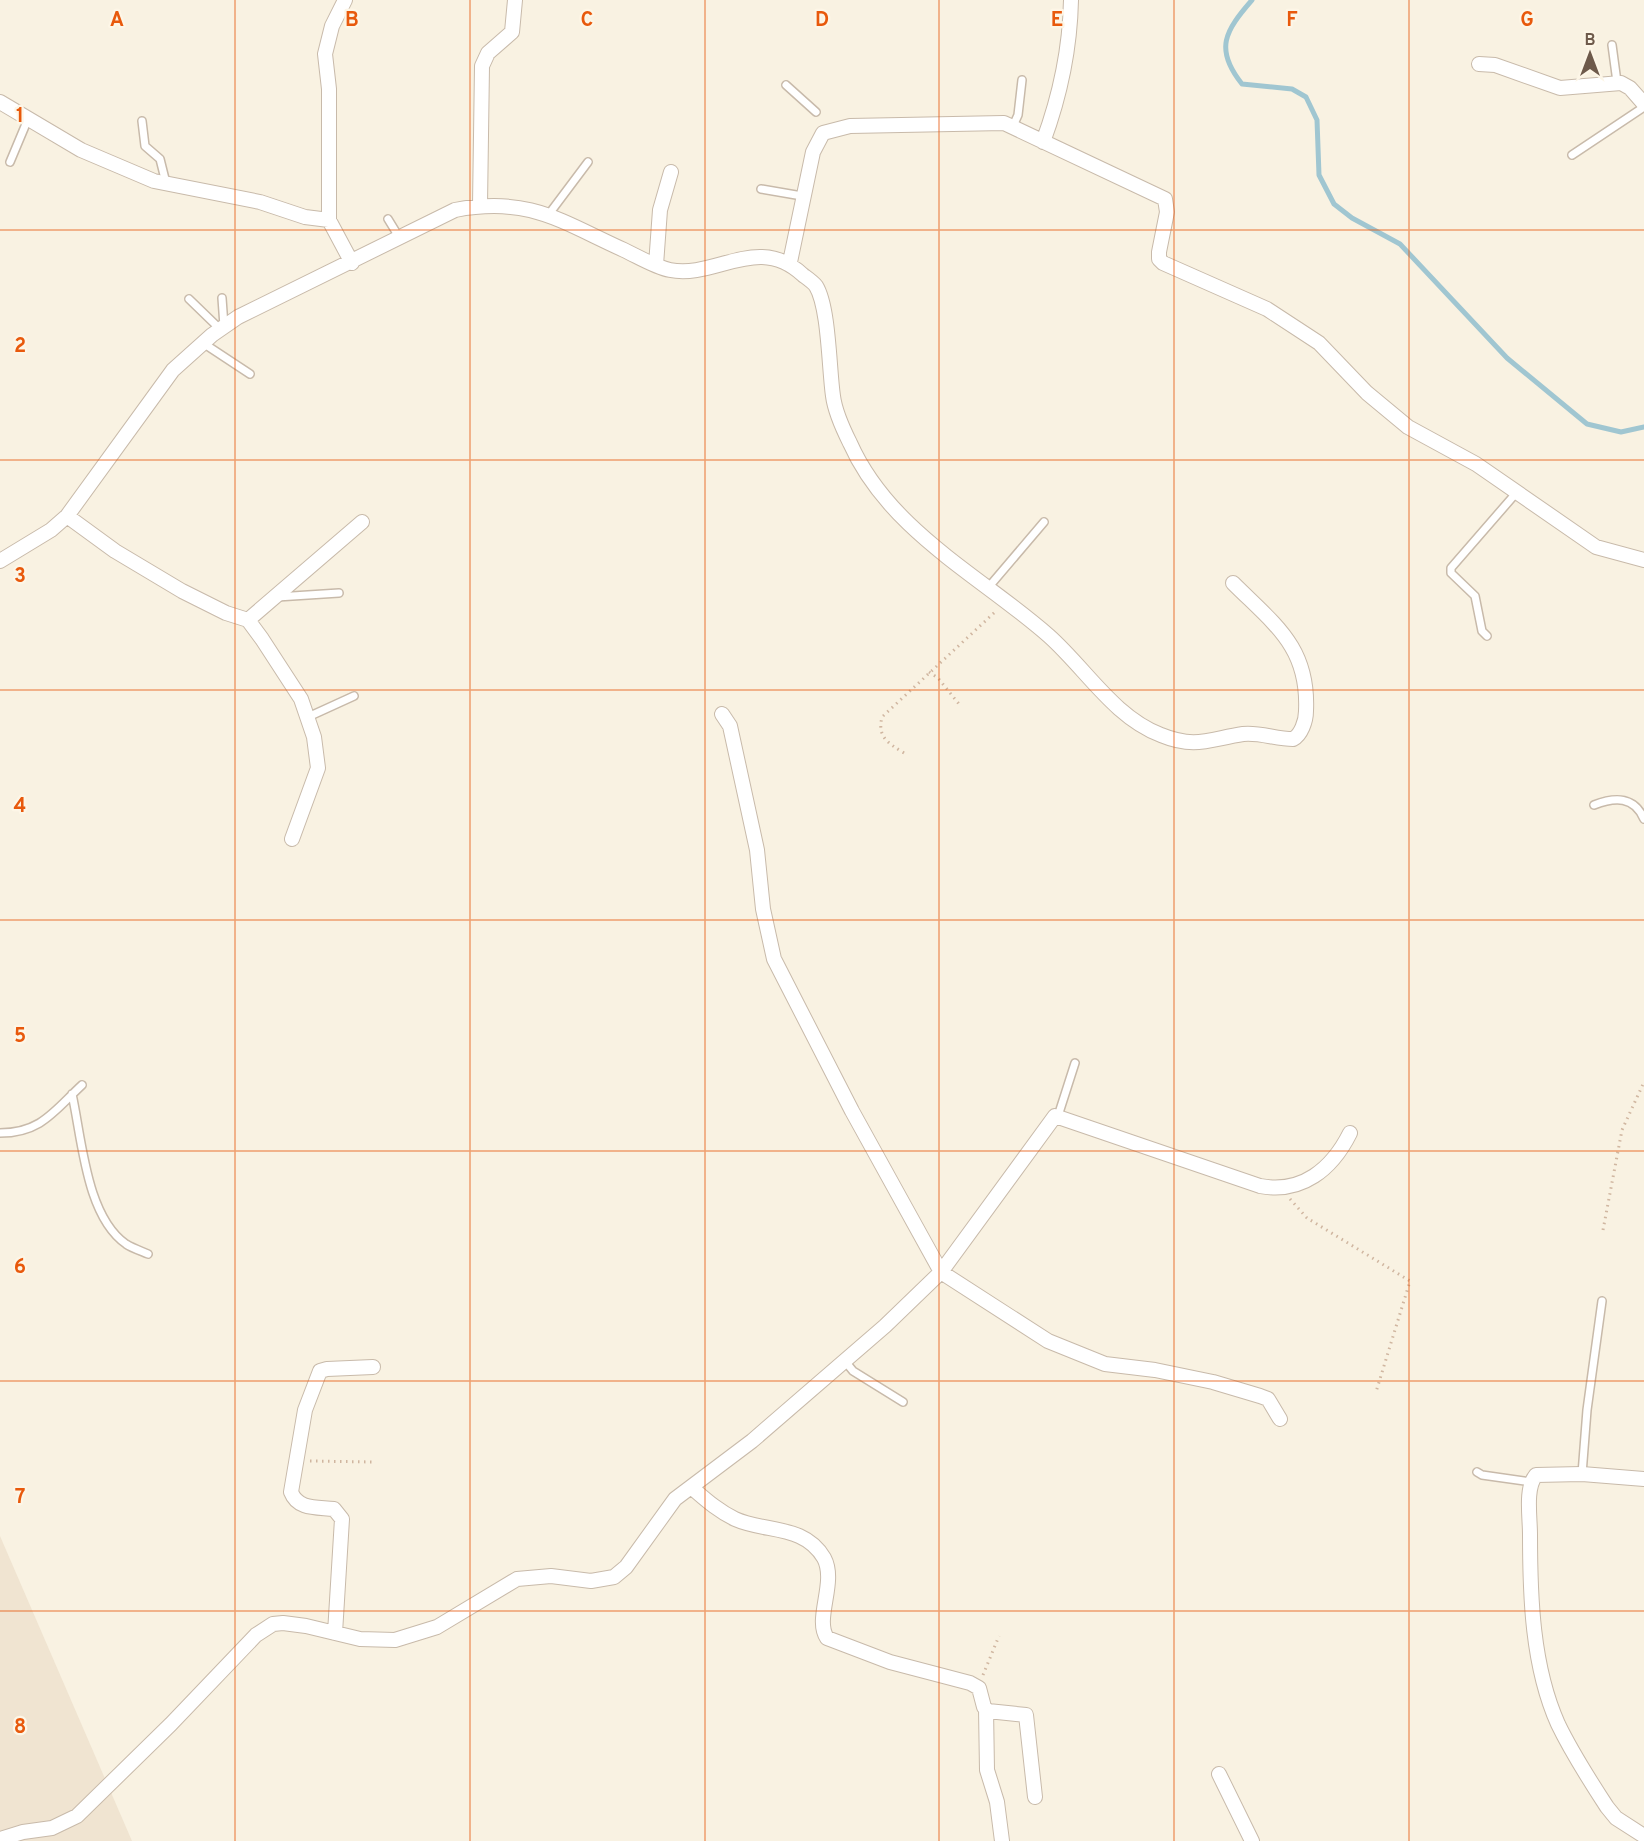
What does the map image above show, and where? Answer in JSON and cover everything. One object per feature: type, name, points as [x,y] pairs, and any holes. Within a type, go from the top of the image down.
[{"type":"street","points":[[345,0],[332,26],[325,54],[329,89],[329,220],[351,263]]},
{"type":"street","points":[[480,205],[482,66],[488,53],[512,32],[515,0]]},
{"type":"street","points":[[1043,142],[1059,96],[1071,30],[1071,0]]},
{"type":"street","points":[[1479,64],[1495,65],[1560,88],[1617,82],[1630,88],[1644,105]]},
{"type":"street","points":[[0,102],[114,165],[166,183],[260,202],[305,217],[329,220]]},
{"type":"street","points":[[790,262],[802,196],[818,139],[828,127],[1004,123],[1165,199],[1167,212],[1158,252],[1163,263],[1276,315],[1319,343],[1367,393],[1408,427],[1476,464],[1596,547],[1644,560]]},
{"type":"street","points":[[656,265],[660,210],[671,172]]},
{"type":"street","points":[[0,561],[51,530],[67,516],[173,370],[222,328],[455,210],[480,205],[525,207],[549,214],[656,265],[684,272],[732,259],[754,257],[790,262],[816,286],[823,308],[833,399],[850,444],[859,460],[902,516],[933,546],[1045,633],[1127,716],[1144,727],[1175,740],[1192,744],[1208,743],[1243,734],[1293,739],[1299,735],[1306,717],[1307,686],[1303,667],[1294,648],[1233,583]]},
{"type":"street","points":[[67,516],[115,551],[182,591],[226,613],[248,620],[301,699],[308,717],[318,768],[292,839]]},
{"type":"street","points":[[248,620],[362,522]]},
{"type":"street","points":[[722,714],[730,726],[757,850],[763,909],[774,959],[852,1111],[941,1272],[981,1300],[1058,1345],[1106,1364],[1201,1379],[1260,1396],[1268,1399],[1280,1419]]},
{"type":"street","points":[[0,1839],[24,1832],[52,1828],[77,1816],[265,1628],[283,1623],[379,1641],[412,1636],[437,1627],[517,1579],[551,1576],[591,1581],[614,1577],[626,1567],[668,1507],[752,1441],[941,1272],[1051,1119],[1058,1116],[1260,1186],[1282,1188],[1306,1181],[1327,1168],[1342,1149],[1350,1133]]},
{"type":"street","points":[[334,1633],[342,1519],[334,1509],[300,1505],[295,1501],[291,1492],[305,1410],[320,1371],[374,1367]]},
{"type":"street","points":[[1644,1479],[1582,1474],[1536,1475],[1532,1482],[1530,1602],[1550,1700],[1558,1724],[1607,1808],[1616,1818],[1644,1836]]},
{"type":"street","points":[[691,1487],[711,1505],[735,1519],[751,1525],[770,1526],[789,1531],[815,1545],[827,1565],[823,1627],[827,1638],[890,1662],[979,1688],[986,1709],[987,1770],[997,1802],[1002,1841]]},
{"type":"street","points":[[986,1709],[1026,1715],[1035,1797]]},
{"type":"street","points":[[1219,1774],[1252,1841]]},
{"type":"lane","points":[[1612,45],[1617,82]]},
{"type":"lane","points":[[1012,126],[1018,115],[1022,80]]},
{"type":"lane","points":[[786,85],[816,112]]},
{"type":"lane","points":[[1572,155],[1644,105]]},
{"type":"lane","points":[[10,162],[28,119]]},
{"type":"lane","points":[[141,121],[145,146],[160,159],[166,183]]},
{"type":"lane","points":[[549,214],[588,162]]},
{"type":"lane","points":[[761,189],[802,196]]},
{"type":"lane","points":[[388,219],[400,238]]},
{"type":"lane","points":[[189,298],[222,328]]},
{"type":"lane","points":[[222,298],[222,328]]},
{"type":"lane","points":[[203,343],[250,374]]},
{"type":"lane","points":[[1487,636],[1480,626],[1475,596],[1451,573],[1451,568],[1517,492]]},
{"type":"lane","points":[[987,589],[1044,522]]},
{"type":"lane","points":[[274,597],[339,593]]},
{"type":"lane","points":[[308,717],[354,696]]},
{"type":"lane","points":[[1594,805],[1609,799],[1627,800],[1640,811],[1644,819]]},
{"type":"lane","points":[[1058,1116],[1076,1063]]},
{"type":"lane","points":[[0,1133],[21,1133],[37,1126],[82,1085]]},
{"type":"lane","points":[[72,1094],[96,1205],[114,1233],[127,1245],[148,1254]]},
{"type":"lane","points":[[1582,1474],[1587,1410],[1602,1301]]},
{"type":"lane","points":[[844,1360],[854,1371],[903,1402]]},
{"type":"lane","points":[[1477,1472],[1482,1475],[1532,1482]]},
{"type":"path","points":[[904,753],[886,742],[881,732],[882,717],[1005,603]]},
{"type":"path","points":[[929,672],[938,678],[959,704]]},
{"type":"path","points":[[1603,1230],[1622,1130],[1644,1082]]},
{"type":"path","points":[[1282,1188],[1307,1218],[1410,1281],[1376,1392]]},
{"type":"path","points":[[297,1460],[372,1462]]},
{"type":"path","points":[[979,1688],[999,1636]]},
{"type":"shaded area","points":[[0,1536],[132,1841],[0,1841]]},
{"type":"waterway","points":[[1252,0],[1235,21],[1226,40],[1228,60],[1242,84],[1292,89],[1306,97],[1317,120],[1319,175],[1334,204],[1352,218],[1400,244],[1507,358],[1587,424],[1621,432],[1644,427]]}]
